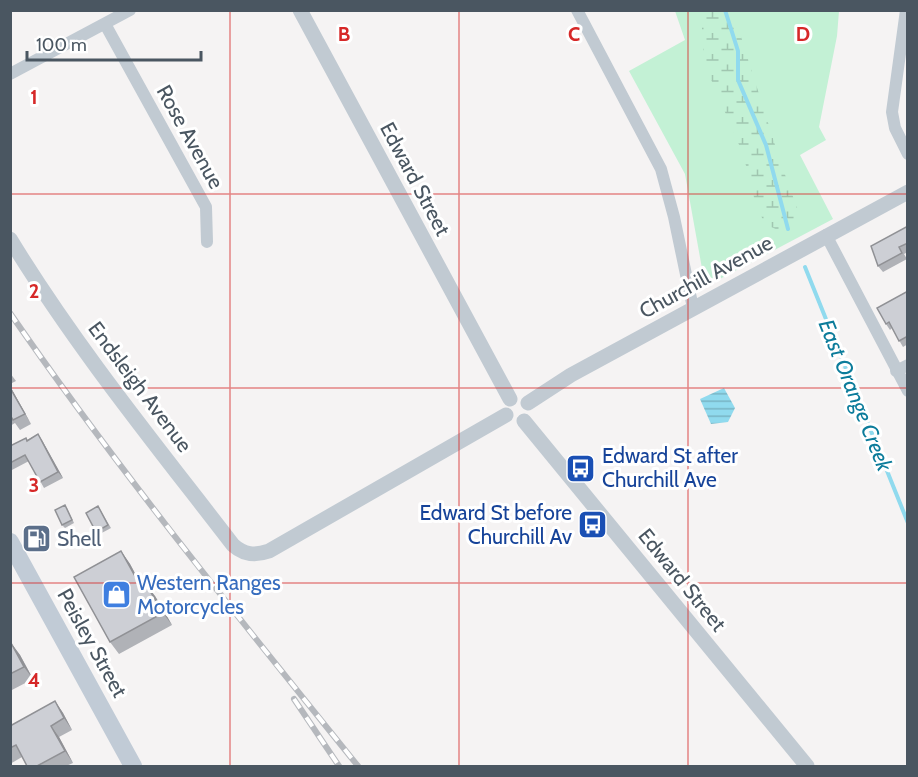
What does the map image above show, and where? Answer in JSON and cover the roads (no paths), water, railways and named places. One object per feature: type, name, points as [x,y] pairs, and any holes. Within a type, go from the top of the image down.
[{"type":"main road","name":"Peisley Street","points":[[10,542],[133,766]]},
{"type":"street","points":[[10,74],[130,10]]},
{"type":"street","name":"Edward Street","points":[[300,10],[510,399]]},
{"type":"street","points":[[577,10],[661,169],[674,217],[693,308]]},
{"type":"street","points":[[906,10],[892,112],[896,128],[908,154]]},
{"type":"street","name":"Rose Avenue","points":[[105,24],[206,207],[207,242]]},
{"type":"street","name":"Churchill Avenue","points":[[528,403],[571,375],[908,192]]},
{"type":"street","points":[[826,235],[902,368],[908,391]]},
{"type":"street","name":"Endsleigh Avenue","points":[[10,239],[39,285],[119,396],[233,544],[245,553],[253,555],[269,551],[506,416]]},
{"type":"street","points":[[522,398],[528,403],[529,414],[524,421],[512,421],[506,416],[505,405],[510,399],[522,398]]},
{"type":"street","name":"Edward Street","points":[[524,421],[807,766]]},
{"type":"water","points":[[724,388],[735,408],[728,422],[711,424],[700,399]]},
{"type":"waterway","name":"East Orange Creek","points":[[725,10],[738,51],[738,80],[766,145],[788,229]]},
{"type":"waterway","name":"East Orange Creek","points":[[805,267],[908,523]]},
{"type":"railway","points":[[10,313],[137,487],[358,766]]},
{"type":"railway","points":[[294,699],[339,766]]},
{"type":"place","name":"Edward St after Churchill Ave","points":[[581,468]]},
{"type":"place","name":"Edward St before Churchill Av","points":[[593,525]]},
{"type":"place","name":"Shell","points":[[36,539]]},
{"type":"place","name":"Western Ranges Motorcycles","points":[[116,595]]}]
